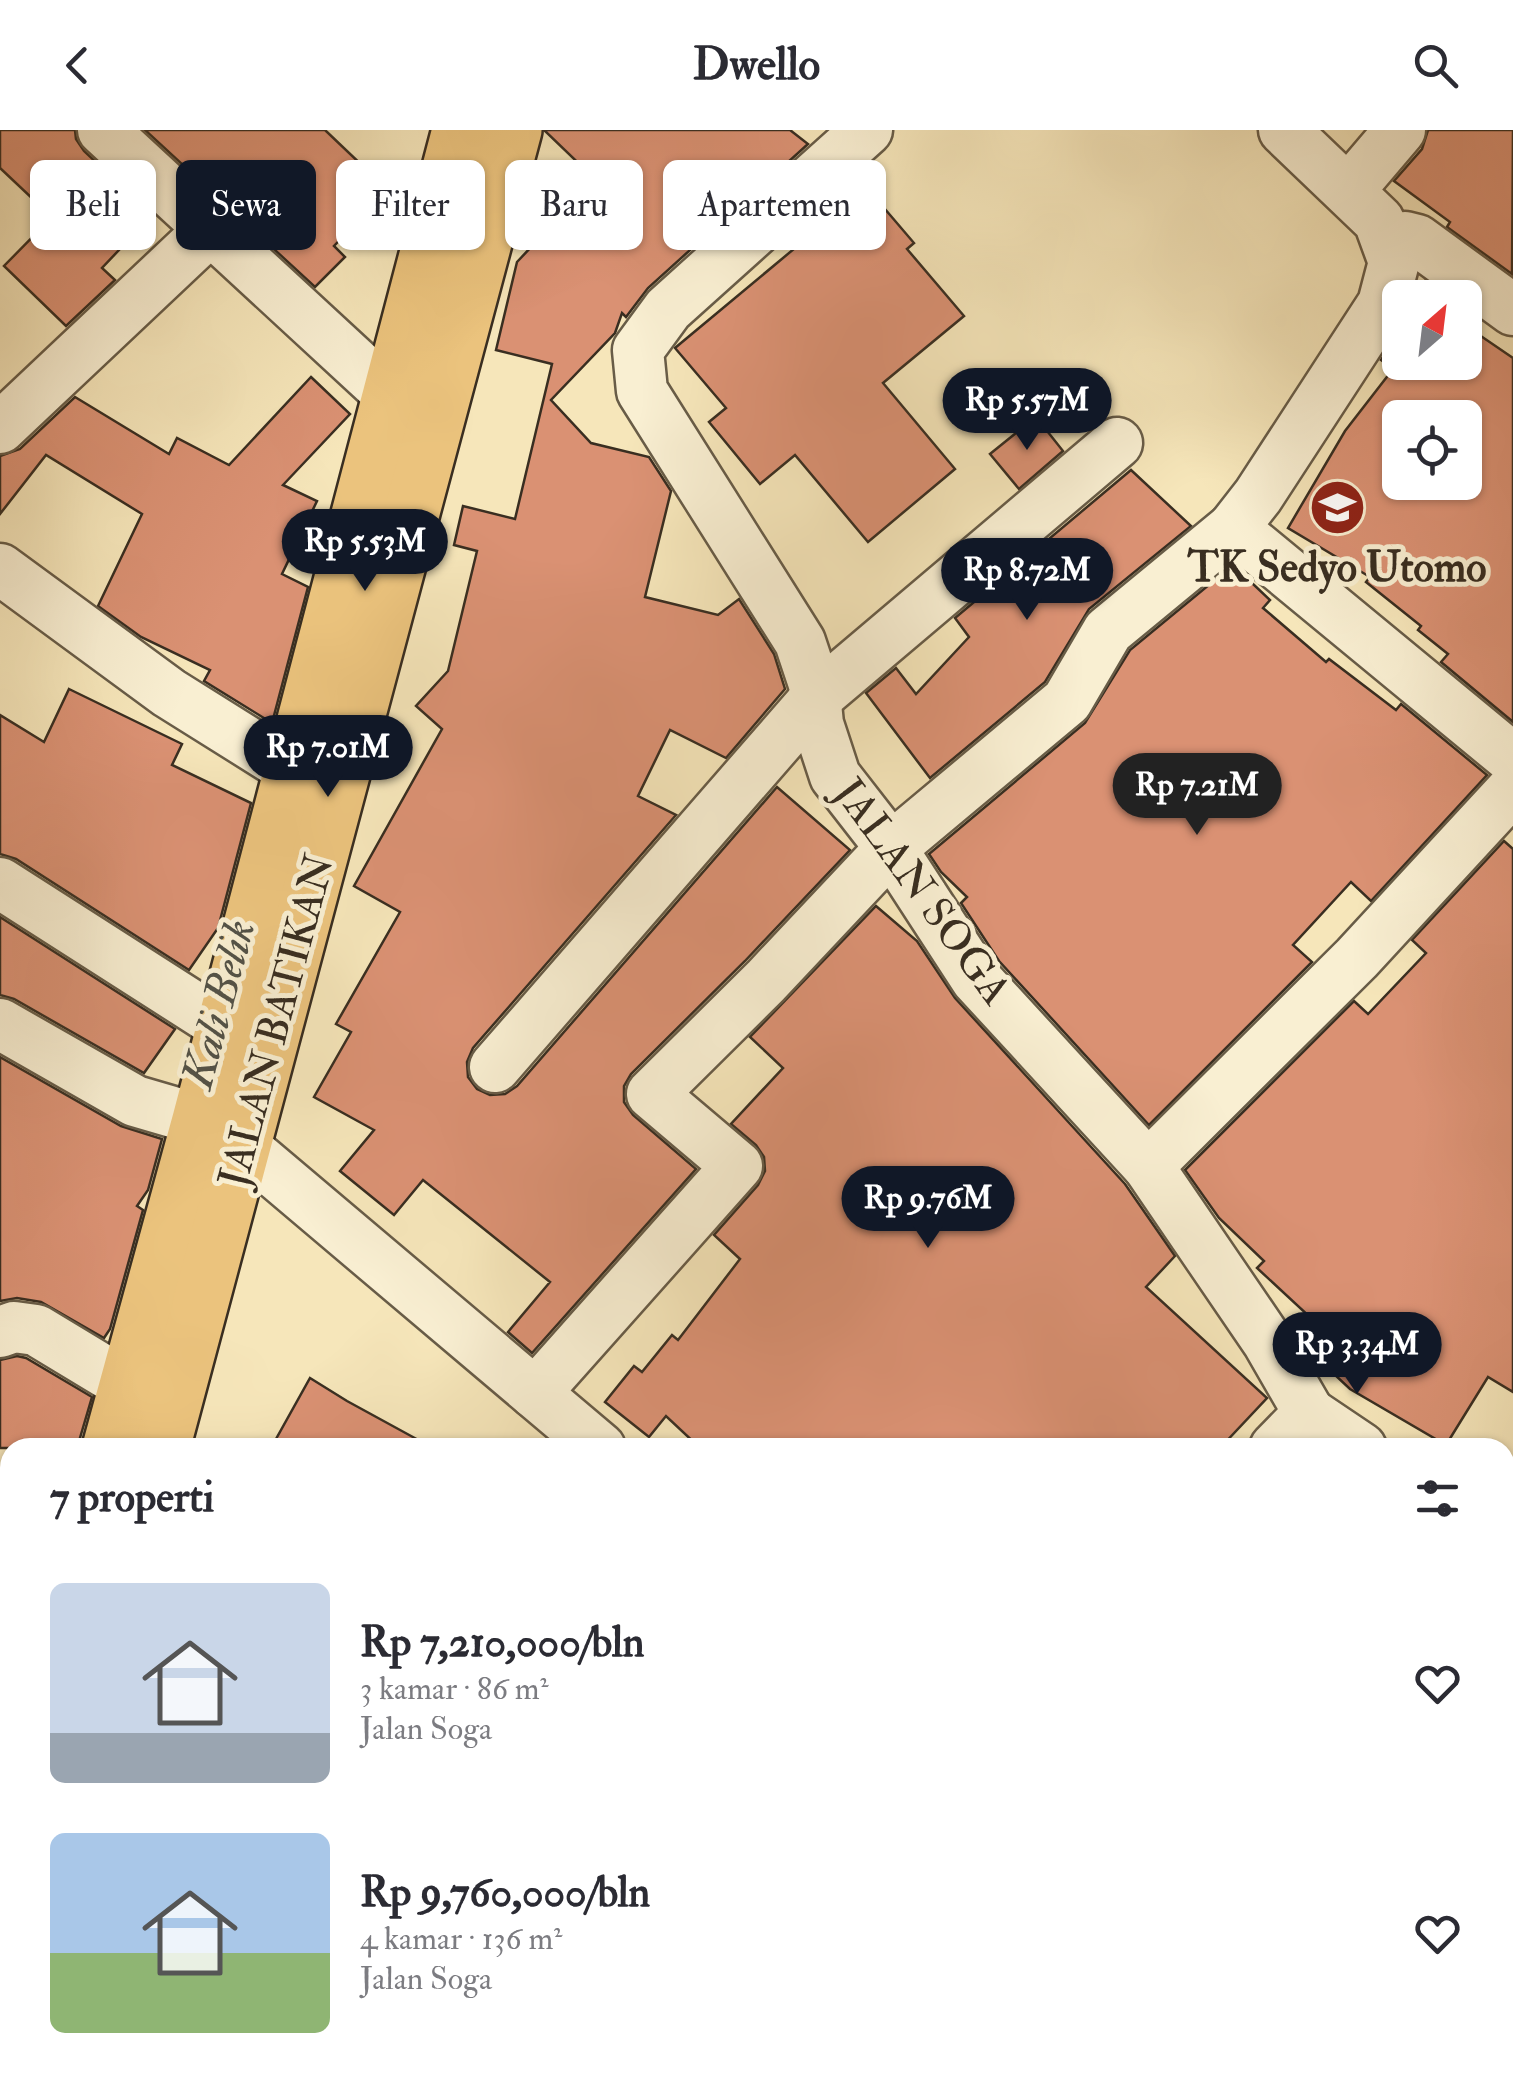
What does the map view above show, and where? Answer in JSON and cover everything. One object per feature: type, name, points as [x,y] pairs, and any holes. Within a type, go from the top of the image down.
[{"type":"main road","name":"JALAN BATIKAN","points":[[164,1438],[222,1133],[375,556],[390,395],[460,130]]},
{"type":"main road","name":"JALAN BATIKAN","points":[[113,1438],[126,1385],[222,1133],[224,1027],[292,770],[375,556],[514,130]]},
{"type":"street","points":[[103,130],[176,198]]},
{"type":"street","name":"JALAN SOGA","points":[[867,130],[668,309],[638,350],[642,390],[800,642],[816,698],[818,724],[835,776],[891,848],[976,979],[1148,1166],[1268,1342],[1292,1430]]},
{"type":"street","points":[[535,1393],[736,1166],[652,1094],[766,981],[891,848],[1067,701],[1108,631],[1233,528],[1383,304],[1394,262],[1379,221],[1284,130]]},
{"type":"street","points":[[1349,190],[1400,130]]},
{"type":"street","points":[[1387,241],[1417,240],[1513,310]]},
{"type":"street","points":[[0,428],[189,250]]},
{"type":"street","points":[[232,250],[390,395]]},
{"type":"street","points":[[495,1067],[816,698],[1117,443]]},
{"type":"street","points":[[1233,528],[1513,759]]},
{"type":"street","points":[[0,569],[168,693],[292,770]]},
{"type":"street","points":[[1148,1166],[1357,958],[1513,789]]},
{"type":"street","points":[[0,883],[224,1027]]},
{"type":"street","points":[[0,1024],[134,1101],[222,1133],[588,1438]]},
{"type":"street","points":[[0,1332],[14,1327],[36,1330],[126,1385]]},
{"type":"street","points":[[1292,1430],[1323,1438]]},
{"type":"building","points":[[0,130],[75,130],[76,139],[94,160],[30,160],[30,196],[0,168]]},
{"type":"building","points":[[145,130],[325,130],[356,160],[336,160],[334,246],[345,257],[315,287],[275,250],[316,250],[316,160],[177,160]]},
{"type":"building","points":[[544,130],[790,130],[808,144],[790,160],[663,160],[663,250],[690,250],[648,288],[626,317],[622,313],[615,333],[551,400],[591,443],[649,457],[671,491],[645,597],[718,615],[739,599],[774,654],[785,689],[726,758],[670,730],[638,796],[676,815],[473,1048],[467,1062],[468,1077],[477,1089],[490,1095],[505,1094],[517,1086],[777,787],[850,850],[631,1074],[624,1086],[624,1102],[633,1115],[696,1169],[532,1353],[508,1332],[550,1282],[423,1180],[394,1215],[340,1171],[374,1130],[314,1097],[351,1032],[336,1024],[400,912],[354,886],[442,729],[416,706],[448,671],[477,551],[454,545],[463,506],[515,519],[552,364],[496,350],[517,262],[528,250],[643,250],[643,160],[575,160]]},
{"type":"building","points":[[1428,130],[1513,130],[1512,274],[1447,227],[1450,222],[1394,181],[1422,149]]},
{"type":"building","points":[[886,210],[914,243],[907,249],[964,316],[883,383],[955,469],[868,542],[795,455],[760,484],[709,422],[726,408],[675,348],[793,250],[886,250]]},
{"type":"building","points":[[30,239],[30,250],[119,250],[102,268],[115,280],[66,326],[4,266]]},
{"type":"building","points":[[1482,337],[1513,358],[1513,722],[1441,662],[1448,654],[1418,630],[1421,626],[1366,582],[1370,577],[1288,528],[1345,431],[1384,380],[1482,380]]},
{"type":"building","points":[[311,377],[350,414],[283,485],[317,501],[282,574],[308,587],[272,723],[204,681],[210,670],[141,637],[98,606],[142,514],[46,455],[0,514],[0,456],[20,449],[75,397],[169,454],[177,438],[229,465]]},
{"type":"building","points":[[1036,417],[1063,451],[1019,489],[990,454]]},
{"type":"building","points":[[1131,470],[1191,526],[1089,609],[1045,682],[930,778],[866,693],[896,668],[916,694],[969,637],[955,618]]},
{"type":"building","points":[[1233,565],[1270,600],[1263,608],[1326,662],[1329,659],[1396,710],[1401,704],[1487,775],[1371,901],[1351,882],[1293,945],[1312,962],[1149,1125],[999,961],[961,903],[967,897],[929,854],[1085,723],[1130,650]]},
{"type":"building","points":[[69,689],[182,744],[172,765],[251,803],[218,928],[189,970],[16,859],[0,854],[0,715],[44,742]]},
{"type":"building","points":[[1504,841],[1513,849],[1513,1392],[1488,1377],[1450,1438],[1434,1438],[1350,1389],[1303,1345],[1296,1334],[1311,1318],[1257,1268],[1264,1261],[1219,1218],[1185,1170],[1354,1001],[1368,1014],[1426,953],[1412,940]]},
{"type":"building","points":[[876,906],[917,941],[955,998],[1125,1184],[1175,1256],[1146,1287],[1267,1398],[1229,1438],[689,1438],[666,1416],[649,1437],[605,1402],[634,1366],[642,1372],[672,1335],[678,1340],[740,1259],[714,1235],[758,1185],[765,1171],[764,1157],[756,1145],[731,1124],[783,1068],[750,1037]]},
{"type":"building","points":[[0,917],[175,1029],[144,1073],[14,999],[0,995]]},
{"type":"building","points":[[0,1057],[121,1126],[162,1139],[148,1190],[137,1206],[143,1210],[110,1329],[104,1338],[41,1302],[17,1298],[0,1301]]},
{"type":"building","points":[[26,1358],[92,1397],[80,1438],[0,1438],[0,1360]]},
{"type":"building","points":[[310,1378],[415,1438],[277,1438]]},
{"type":"place","name":"TK Sedyo Utomo","points":[[1337,508]]},
{"type":"water label","name":"Kali Belik","points":[[219,1004]]}]
